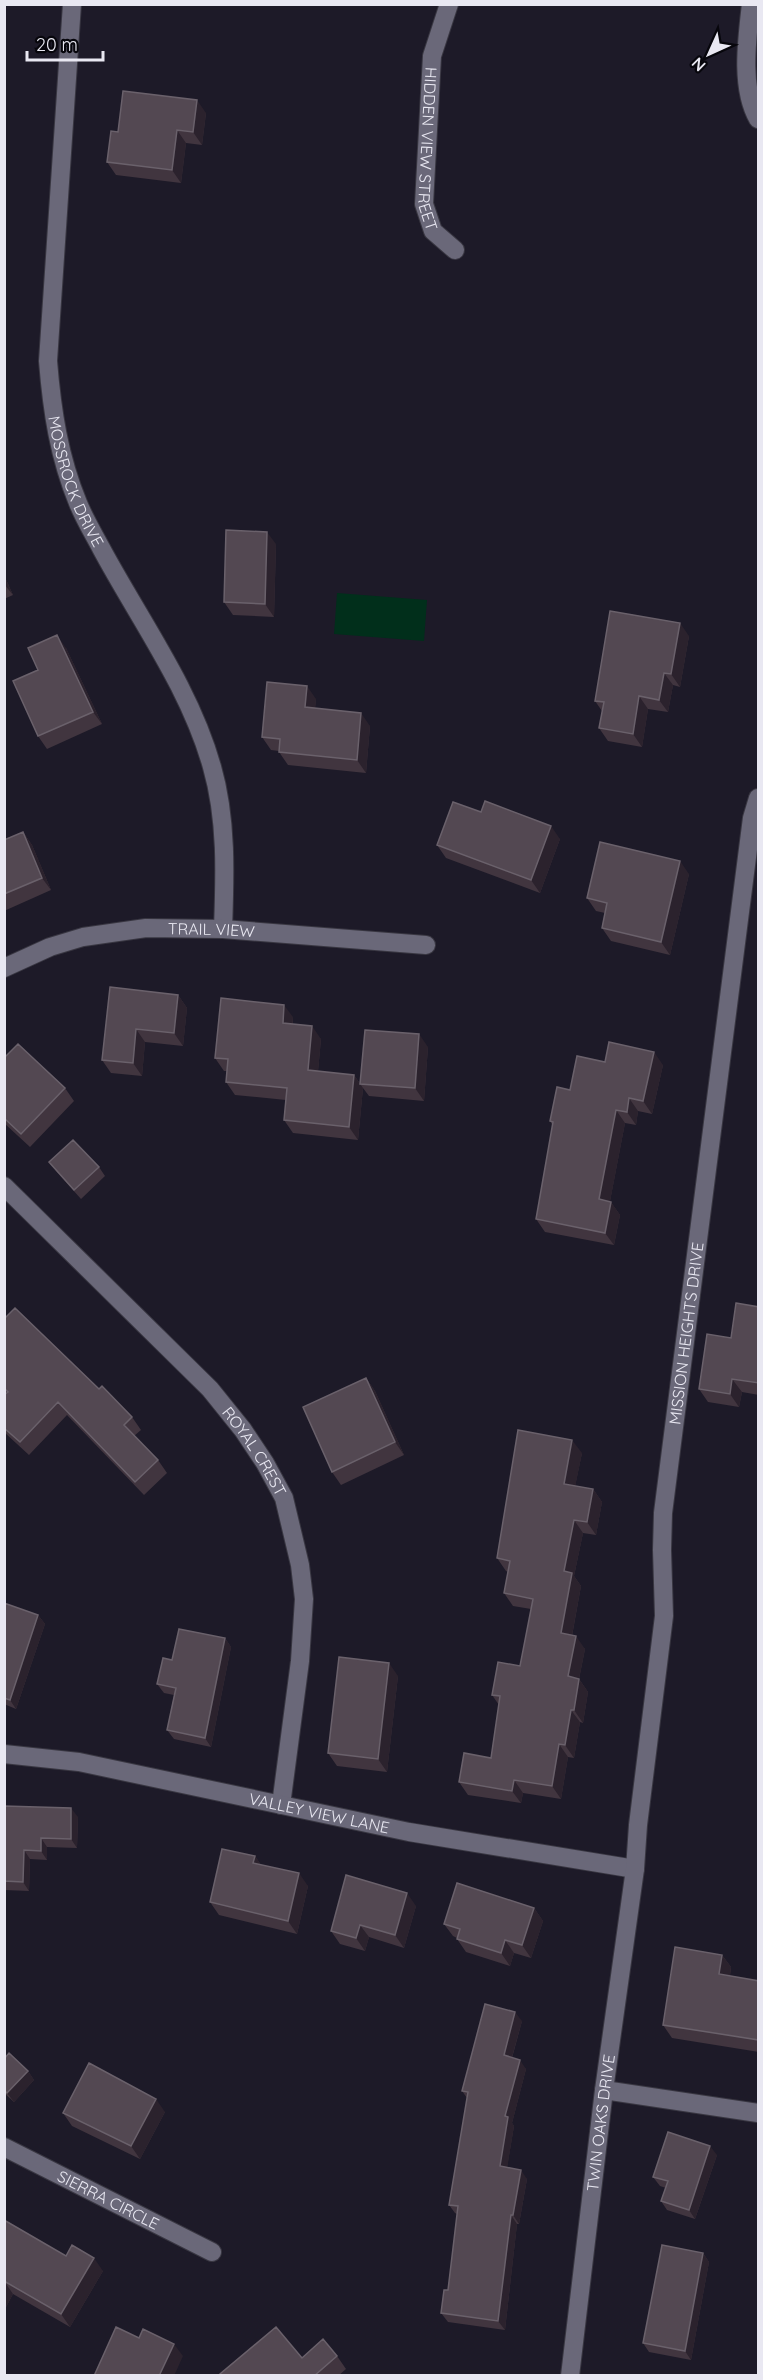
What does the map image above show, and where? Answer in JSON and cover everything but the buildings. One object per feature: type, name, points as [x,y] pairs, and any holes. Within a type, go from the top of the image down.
[{"type":"street","name":"MOSSROCK DRIVE","points":[[72,4],[48,362],[52,406],[62,460],[79,506],[185,699],[212,765],[221,801],[224,842],[223,929]]},
{"type":"street","name":"HIDDEN VIEW STREET","points":[[449,4],[432,56],[424,204],[433,231],[455,250]]},
{"type":"street","points":[[751,4],[746,52],[748,86],[759,119]]},
{"type":"street","name":"MISSION HEIGHTS DRIVE","points":[[635,1869],[638,1825],[664,1617],[663,1514],[752,818],[759,798]]},
{"type":"street","name":"TRAIL VIEW","points":[[4,968],[50,947],[109,932],[146,928],[223,929],[426,945]]},
{"type":"street","name":"ROYAL CREST","points":[[4,1186],[210,1389],[243,1430],[265,1463],[284,1498],[300,1565],[304,1599],[300,1661],[281,1805]]},
{"type":"street","name":"VALLEY VIEW LANE","points":[[4,1754],[79,1761],[409,1832],[635,1869]]},
{"type":"street","name":"TWIN OAKS DRIVE","points":[[570,2376],[604,2090],[635,1869]]},
{"type":"street","points":[[604,2090],[759,2113]]},
{"type":"street","name":"SIERRA CIRCLE","points":[[4,2147],[212,2252]]},
{"type":"green space","points":[[337,593],[427,600],[424,641],[334,634]]}]
